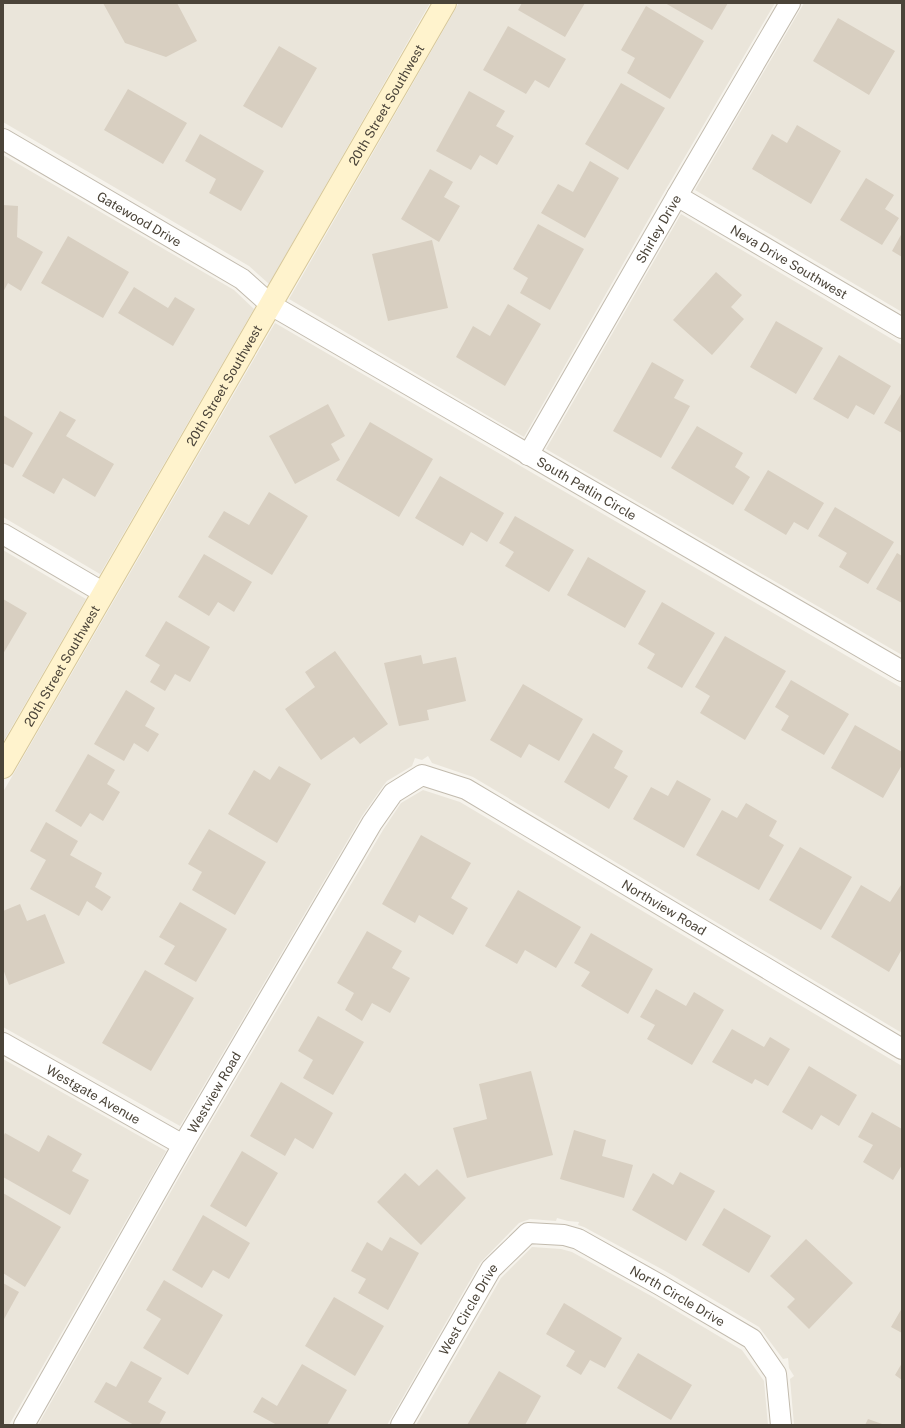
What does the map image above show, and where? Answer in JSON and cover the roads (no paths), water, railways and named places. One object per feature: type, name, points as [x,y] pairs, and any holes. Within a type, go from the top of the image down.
[{"type":"street","name":"20th Street Southwest","points":[[3,767],[445,3]]},
{"type":"street","name":"Shirley Drive","points":[[528,455],[790,3]]},
{"type":"street","name":"Gatewood Drive","points":[[3,139],[242,278],[271,305]]},
{"type":"street","name":"Neva Drive Southwest","points":[[677,196],[902,328]]},
{"type":"street","name":"South Patlin Circle","points":[[271,305],[902,671]]},
{"type":"street","points":[[3,534],[104,593]]},
{"type":"street","name":"Northview Road","points":[[422,775],[466,789],[902,1049]]},
{"type":"street","name":"Westview Road","points":[[24,1425],[184,1145],[372,823],[393,793],[422,775]]},
{"type":"street","name":"Westgate Avenue","points":[[3,1043],[184,1145]]},
{"type":"street","name":"West Circle Drive","points":[[401,1425],[491,1270],[528,1233],[564,1235]]},
{"type":"street","name":"North Circle Drive","points":[[564,1235],[578,1239],[660,1284],[752,1339],[776,1374],[781,1425]]}]
